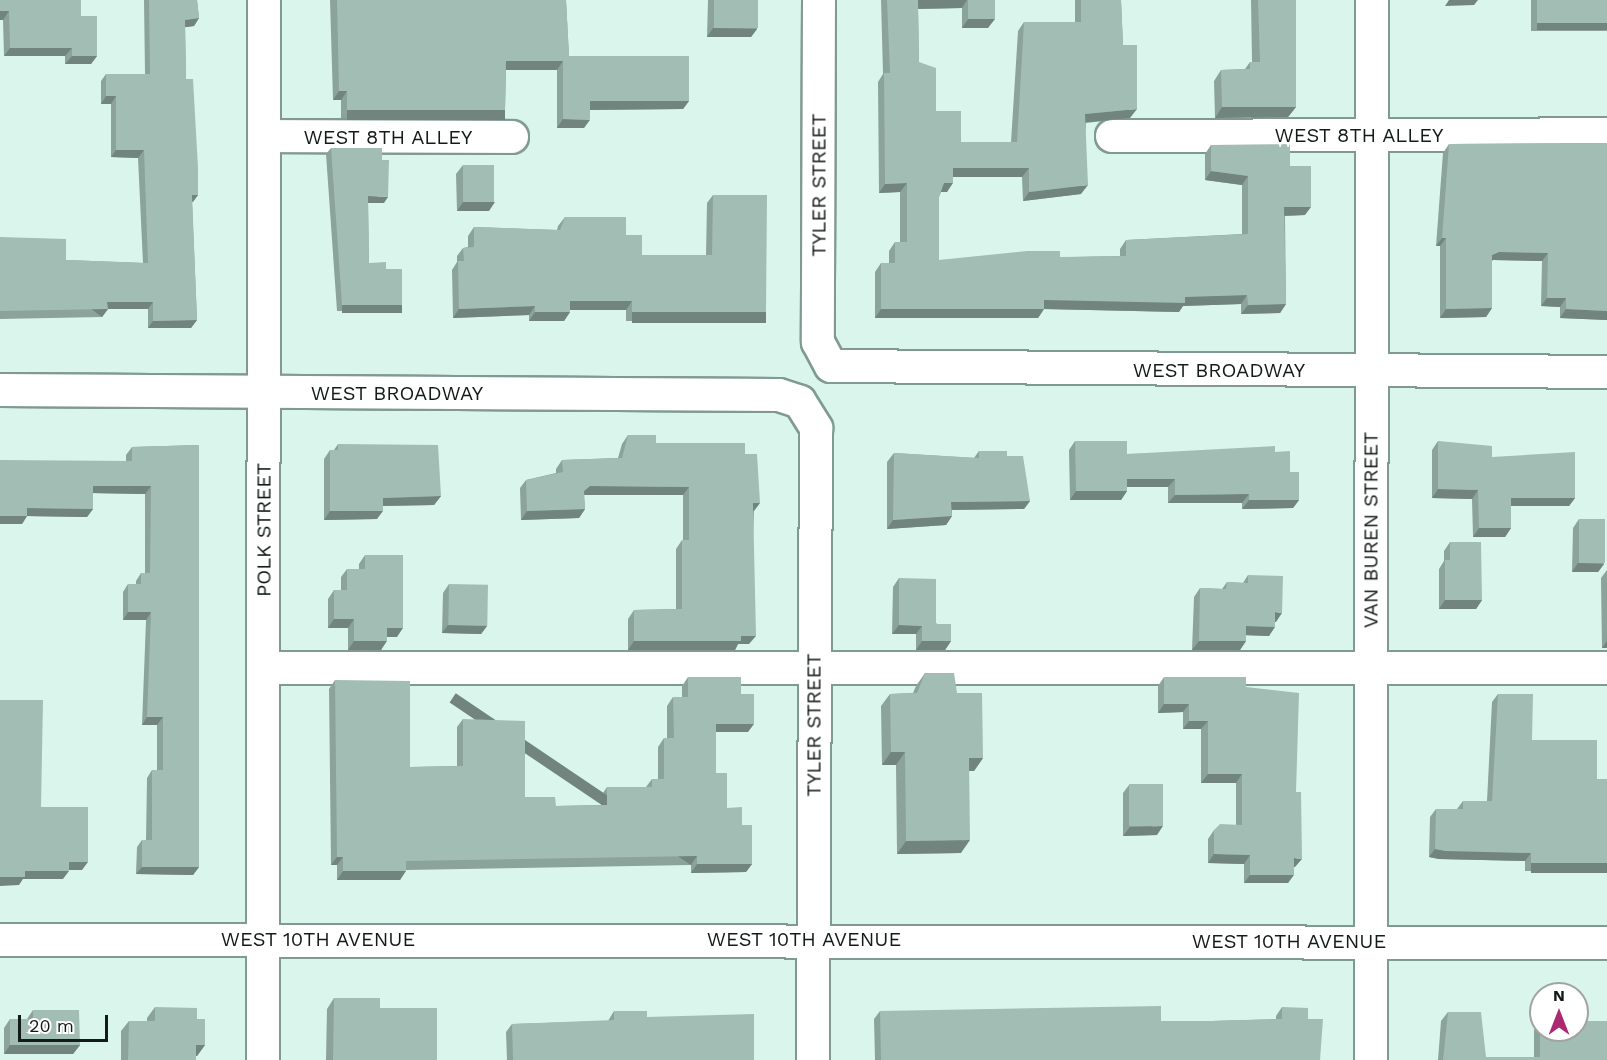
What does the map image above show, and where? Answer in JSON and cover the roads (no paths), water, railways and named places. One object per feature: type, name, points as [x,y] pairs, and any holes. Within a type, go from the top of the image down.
[{"type":"street","name":"POLK STREET","points":[[263,1060],[264,0]]},
{"type":"street","name":"TYLER STREET","points":[[819,0],[818,342],[831,366]]},
{"type":"street","name":"VAN BUREN STREET","points":[[1371,1060],[1372,0]]},
{"type":"street","name":"WEST 8TH ALLEY","points":[[1112,136],[1607,134]]},
{"type":"street","name":"WEST 8TH ALLEY","points":[[264,136],[512,137]]},
{"type":"street","name":"WEST BROADWAY","points":[[831,366],[1607,372]]},
{"type":"street","name":"WEST BROADWAY","points":[[0,390],[794,398]]},
{"type":"street","name":"TYLER STREET","points":[[794,398],[812,415],[816,428],[813,1060]]},
{"type":"street","points":[[263,668],[814,665],[1607,668]]},
{"type":"street","name":"WEST 10TH AVENUE","points":[[0,940],[814,938],[1607,943]]}]
